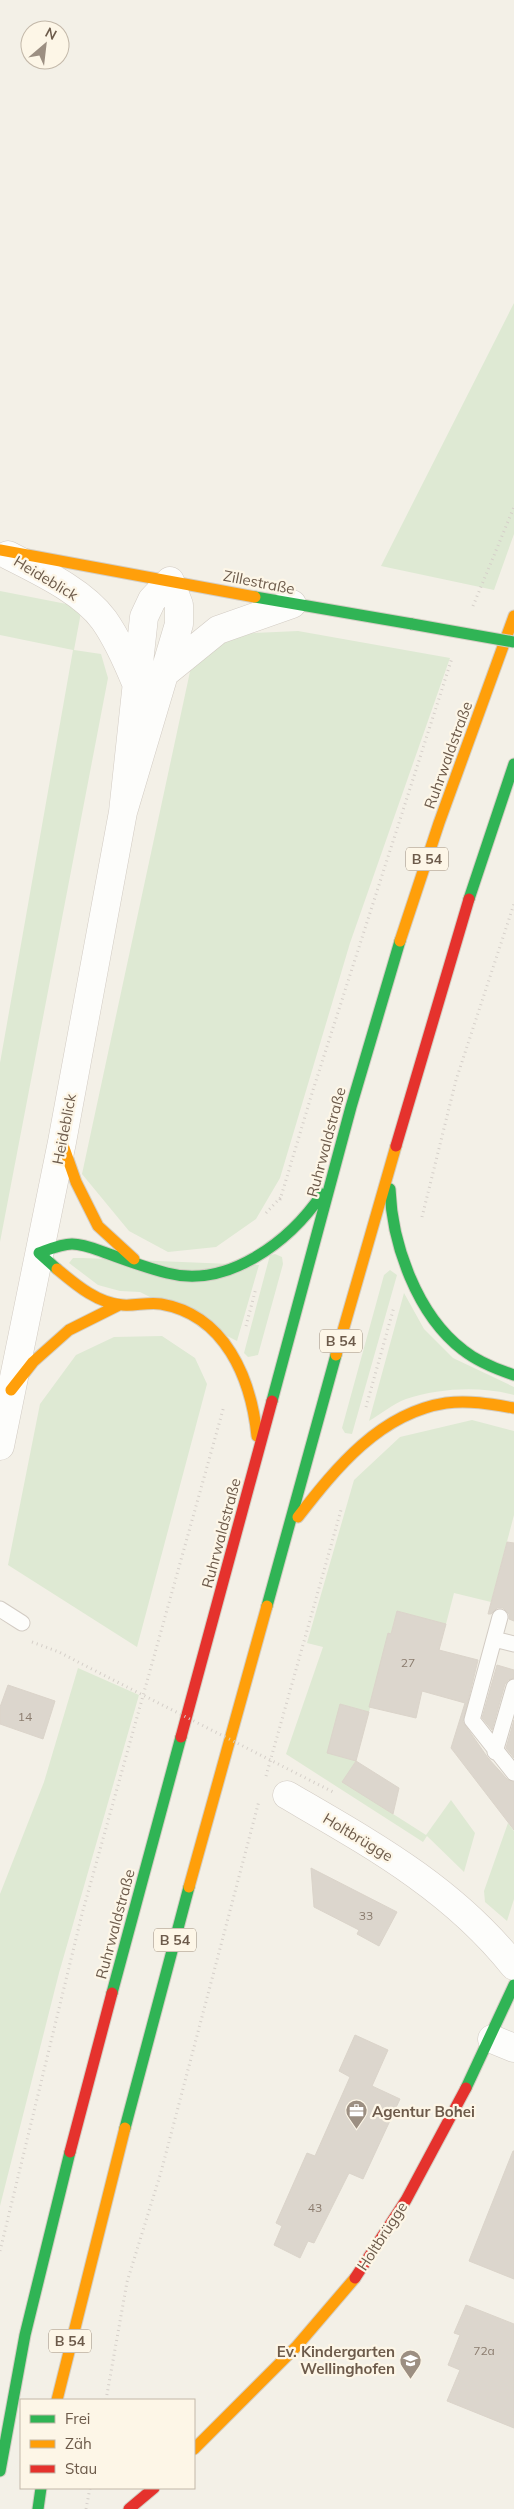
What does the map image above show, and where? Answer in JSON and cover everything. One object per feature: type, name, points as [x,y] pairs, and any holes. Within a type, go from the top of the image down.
[{"type":"main road","name":"Zillestraße","points":[[0,550],[292,604],[514,642]]},
{"type":"main road","name":"Ruhrwaldstraße","points":[[0,2471],[25,2335],[69,2154],[351,1107],[397,951],[439,823],[514,616]]},
{"type":"main road","name":"B 54","points":[[57,2399],[85,2281],[182,1914],[394,1153],[483,852],[514,764]]},
{"type":"main road","points":[[62,1142],[79,1190],[98,1226],[139,1263]]},
{"type":"main road","points":[[394,1153],[390,1191],[392,1224],[399,1246],[424,1303],[435,1323],[468,1354],[501,1371],[514,1375]]},
{"type":"main road","points":[[39,1253],[71,1244],[87,1246],[175,1274],[209,1273],[229,1268],[256,1255],[289,1233],[310,1213],[334,1170]]},
{"type":"main road","points":[[39,1253],[58,1270],[82,1287],[119,1305]]},
{"type":"main road","points":[[11,1390],[33,1362],[69,1330],[119,1305],[161,1304],[186,1312],[205,1323],[220,1338],[237,1360],[252,1397],[257,1422],[258,1456]]},
{"type":"main road","points":[[289,1529],[318,1491],[353,1454],[375,1433],[406,1414],[434,1404],[463,1400],[493,1402],[514,1408]]},
{"type":"main road","name":"Holtbrügge","points":[[195,2448],[305,2337],[353,2280],[393,2222],[454,2115],[503,2043],[514,1985]]},
{"type":"main road","points":[[38,2509],[41,2489]]},
{"type":"main road","points":[[129,2509],[153,2489]]},
{"type":"street","name":"Heideblick","points":[[0,550],[52,578],[83,600],[103,619],[121,648],[137,685]]},
{"type":"street","name":"Heideblick","points":[[0,1446],[62,1142],[123,812],[144,617],[152,600],[170,581],[179,605],[179,624],[123,812]]},
{"type":"street","points":[[164,672],[218,630],[292,604]]},
{"type":"street","name":"Holtbrügge","points":[[274,1795],[404,1864],[437,1889],[460,1910],[501,1950],[514,1966]]},
{"type":"lane","points":[[0,1609],[22,1623]]},
{"type":"lane","points":[[500,1617],[472,1720],[495,1752],[514,1773]]},
{"type":"lane","points":[[494,1639],[513,1642]]},
{"type":"lane","points":[[495,1752],[514,1686]]},
{"type":"path","points":[[472,607],[514,507]]},
{"type":"path","points":[[263,1216],[281,1197],[313,1090],[455,649]]},
{"type":"path","points":[[420,1224],[456,1080],[514,904]]},
{"type":"path","points":[[245,1328],[258,1284]]},
{"type":"path","points":[[353,1454],[394,1306]]},
{"type":"path","points":[[0,2251],[82,1914],[224,1404]]},
{"type":"path","points":[[266,1777],[341,1509]]},
{"type":"path","points":[[25,1640],[59,1652],[333,1792]]},
{"type":"path","points":[[106,2399],[127,2282],[274,1795]]},
{"type":"path","points":[[86,2509],[90,2489]]},
{"type":"green space","points":[[514,303],[514,534],[494,590],[381,566]]},
{"type":"green space","points":[[0,591],[82,607],[74,650],[101,654],[108,678],[0,1242],[0,1063],[73,650],[0,635]]},
{"type":"green space","points":[[298,631],[450,658],[350,943],[280,1178],[256,1219],[216,1247],[168,1252],[129,1231],[82,1174],[191,667],[235,634]]},
{"type":"green space","points":[[275,1254],[282,1257],[283,1264],[258,1355],[248,1357],[244,1353],[270,1255]]},
{"type":"green space","points":[[73,1258],[259,1265],[237,1341],[140,1292],[120,1291],[98,1285],[69,1263]]},
{"type":"green space","points":[[390,1270],[397,1275],[352,1434],[345,1433],[342,1428],[384,1275]]},
{"type":"green space","points":[[404,1293],[424,1329],[453,1358],[514,1387],[514,1395],[474,1389],[432,1392],[401,1401],[369,1421]]},
{"type":"green space","points":[[162,1336],[195,1358],[207,1384],[137,1647],[8,1565],[40,1404],[76,1355],[114,1337]]},
{"type":"green space","points":[[472,1420],[514,1431],[514,1515],[491,1602],[454,1593],[446,1624],[397,1611],[391,1634],[388,1633],[369,1712],[340,1704],[356,1761],[343,1782],[426,1835],[451,1800],[475,1833],[464,1872],[427,1836],[423,1842],[286,1754],[323,1647],[307,1643],[354,1480],[400,1437]]},
{"type":"green space","points":[[78,1668],[139,1695],[59,1973],[0,2206],[0,1894],[44,1782]]},
{"type":"green space","points":[[508,1823],[514,1831],[514,1899],[507,1921],[485,1902],[484,1891]]},
{"type":"building","points":[[507,1542],[514,1543],[514,1621],[509,1619],[509,1614],[503,1608],[497,1608],[491,1614],[488,1614]]},
{"type":"building","points":[[397,1611],[446,1624],[439,1650],[478,1660],[463,1722],[488,1758],[507,1779],[514,1782],[514,1830],[451,1748],[465,1703],[422,1691],[416,1718],[369,1707],[388,1633],[391,1634]]},
{"type":"building","points":[[497,1665],[514,1670],[514,1678],[508,1680],[505,1684],[492,1730],[482,1718]]},
{"type":"building","points":[[8,1685],[55,1701],[43,1739],[0,1724],[0,1707]]},
{"type":"building","points":[[340,1704],[369,1712],[356,1761],[327,1753]]},
{"type":"building","points":[[514,1720],[514,1758],[506,1748]]},
{"type":"building","points":[[356,1761],[399,1788],[393,1814],[342,1782]]},
{"type":"building","points":[[311,1868],[397,1912],[379,1946],[357,1934],[359,1930],[314,1907]]},
{"type":"building","points":[[355,2035],[388,2050],[372,2086],[400,2099],[363,2179],[349,2173],[314,2243],[308,2241],[300,2258],[274,2245],[282,2226],[276,2223],[307,2153],[315,2156],[350,2077],[339,2071]]},
{"type":"building","points":[[514,2151],[514,2279],[469,2261]]},
{"type":"building","points":[[466,2305],[514,2324],[514,2428],[447,2401],[460,2370],[448,2365],[460,2335],[454,2333]]},
{"type":"traffic: fast","points":[[255,597],[412,624]]},
{"type":"traffic: fast","points":[[412,624],[514,642]]},
{"type":"traffic: fast","points":[[469,899],[514,764]]},
{"type":"traffic: fast","points":[[272,1401],[351,1107],[400,941]]},
{"type":"traffic: fast","points":[[390,1189],[392,1210],[402,1255],[410,1277],[432,1318],[463,1350],[487,1365],[514,1375]]},
{"type":"traffic: fast","points":[[57,1269],[39,1253],[72,1244],[82,1245],[167,1273],[190,1276],[212,1274],[234,1267],[255,1257],[275,1244],[309,1212],[322,1194]]},
{"type":"traffic: fast","points":[[267,1606],[336,1355]]},
{"type":"traffic: fast","points":[[112,1993],[181,1737]]},
{"type":"traffic: fast","points":[[125,2128],[189,1887]]},
{"type":"traffic: fast","points":[[466,2088],[514,1985]]},
{"type":"traffic: fast","points":[[0,2471],[25,2335],[70,2152]]},
{"type":"traffic: fast","points":[[38,2509],[41,2489]]},
{"type":"traffic: slow","points":[[0,550],[255,597]]},
{"type":"traffic: slow","points":[[400,941],[439,823],[514,616]]},
{"type":"traffic: slow","points":[[62,1142],[76,1182],[98,1226],[134,1259]]},
{"type":"traffic: slow","points":[[336,1355],[396,1146]]},
{"type":"traffic: slow","points":[[57,1269],[87,1292],[105,1301],[123,1305],[161,1304],[183,1310],[202,1321],[218,1335],[231,1352],[241,1372],[254,1414],[257,1436]]},
{"type":"traffic: slow","points":[[11,1390],[33,1362],[69,1330],[119,1305]]},
{"type":"traffic: slow","points":[[298,1517],[344,1462],[362,1445],[400,1418],[422,1409],[455,1402],[480,1403],[514,1408]]},
{"type":"traffic: slow","points":[[189,1887],[267,1606]]},
{"type":"traffic: slow","points":[[57,2399],[125,2128]]},
{"type":"traffic: slow","points":[[195,2448],[296,2347],[355,2278]]},
{"type":"traffic: jam","points":[[396,1146],[469,899]]},
{"type":"traffic: jam","points":[[181,1737],[272,1401]]},
{"type":"traffic: jam","points":[[70,2152],[112,1993]]},
{"type":"traffic: jam","points":[[355,2278],[406,2200],[466,2088]]},
{"type":"traffic: jam","points":[[129,2509],[153,2489]]},
{"type":"place","name":"Agentur Bohei","points":[[356,2130]]},
{"type":"place","name":"Ev. Kindergarten Wellinghofen","points":[[411,2379]]}]
